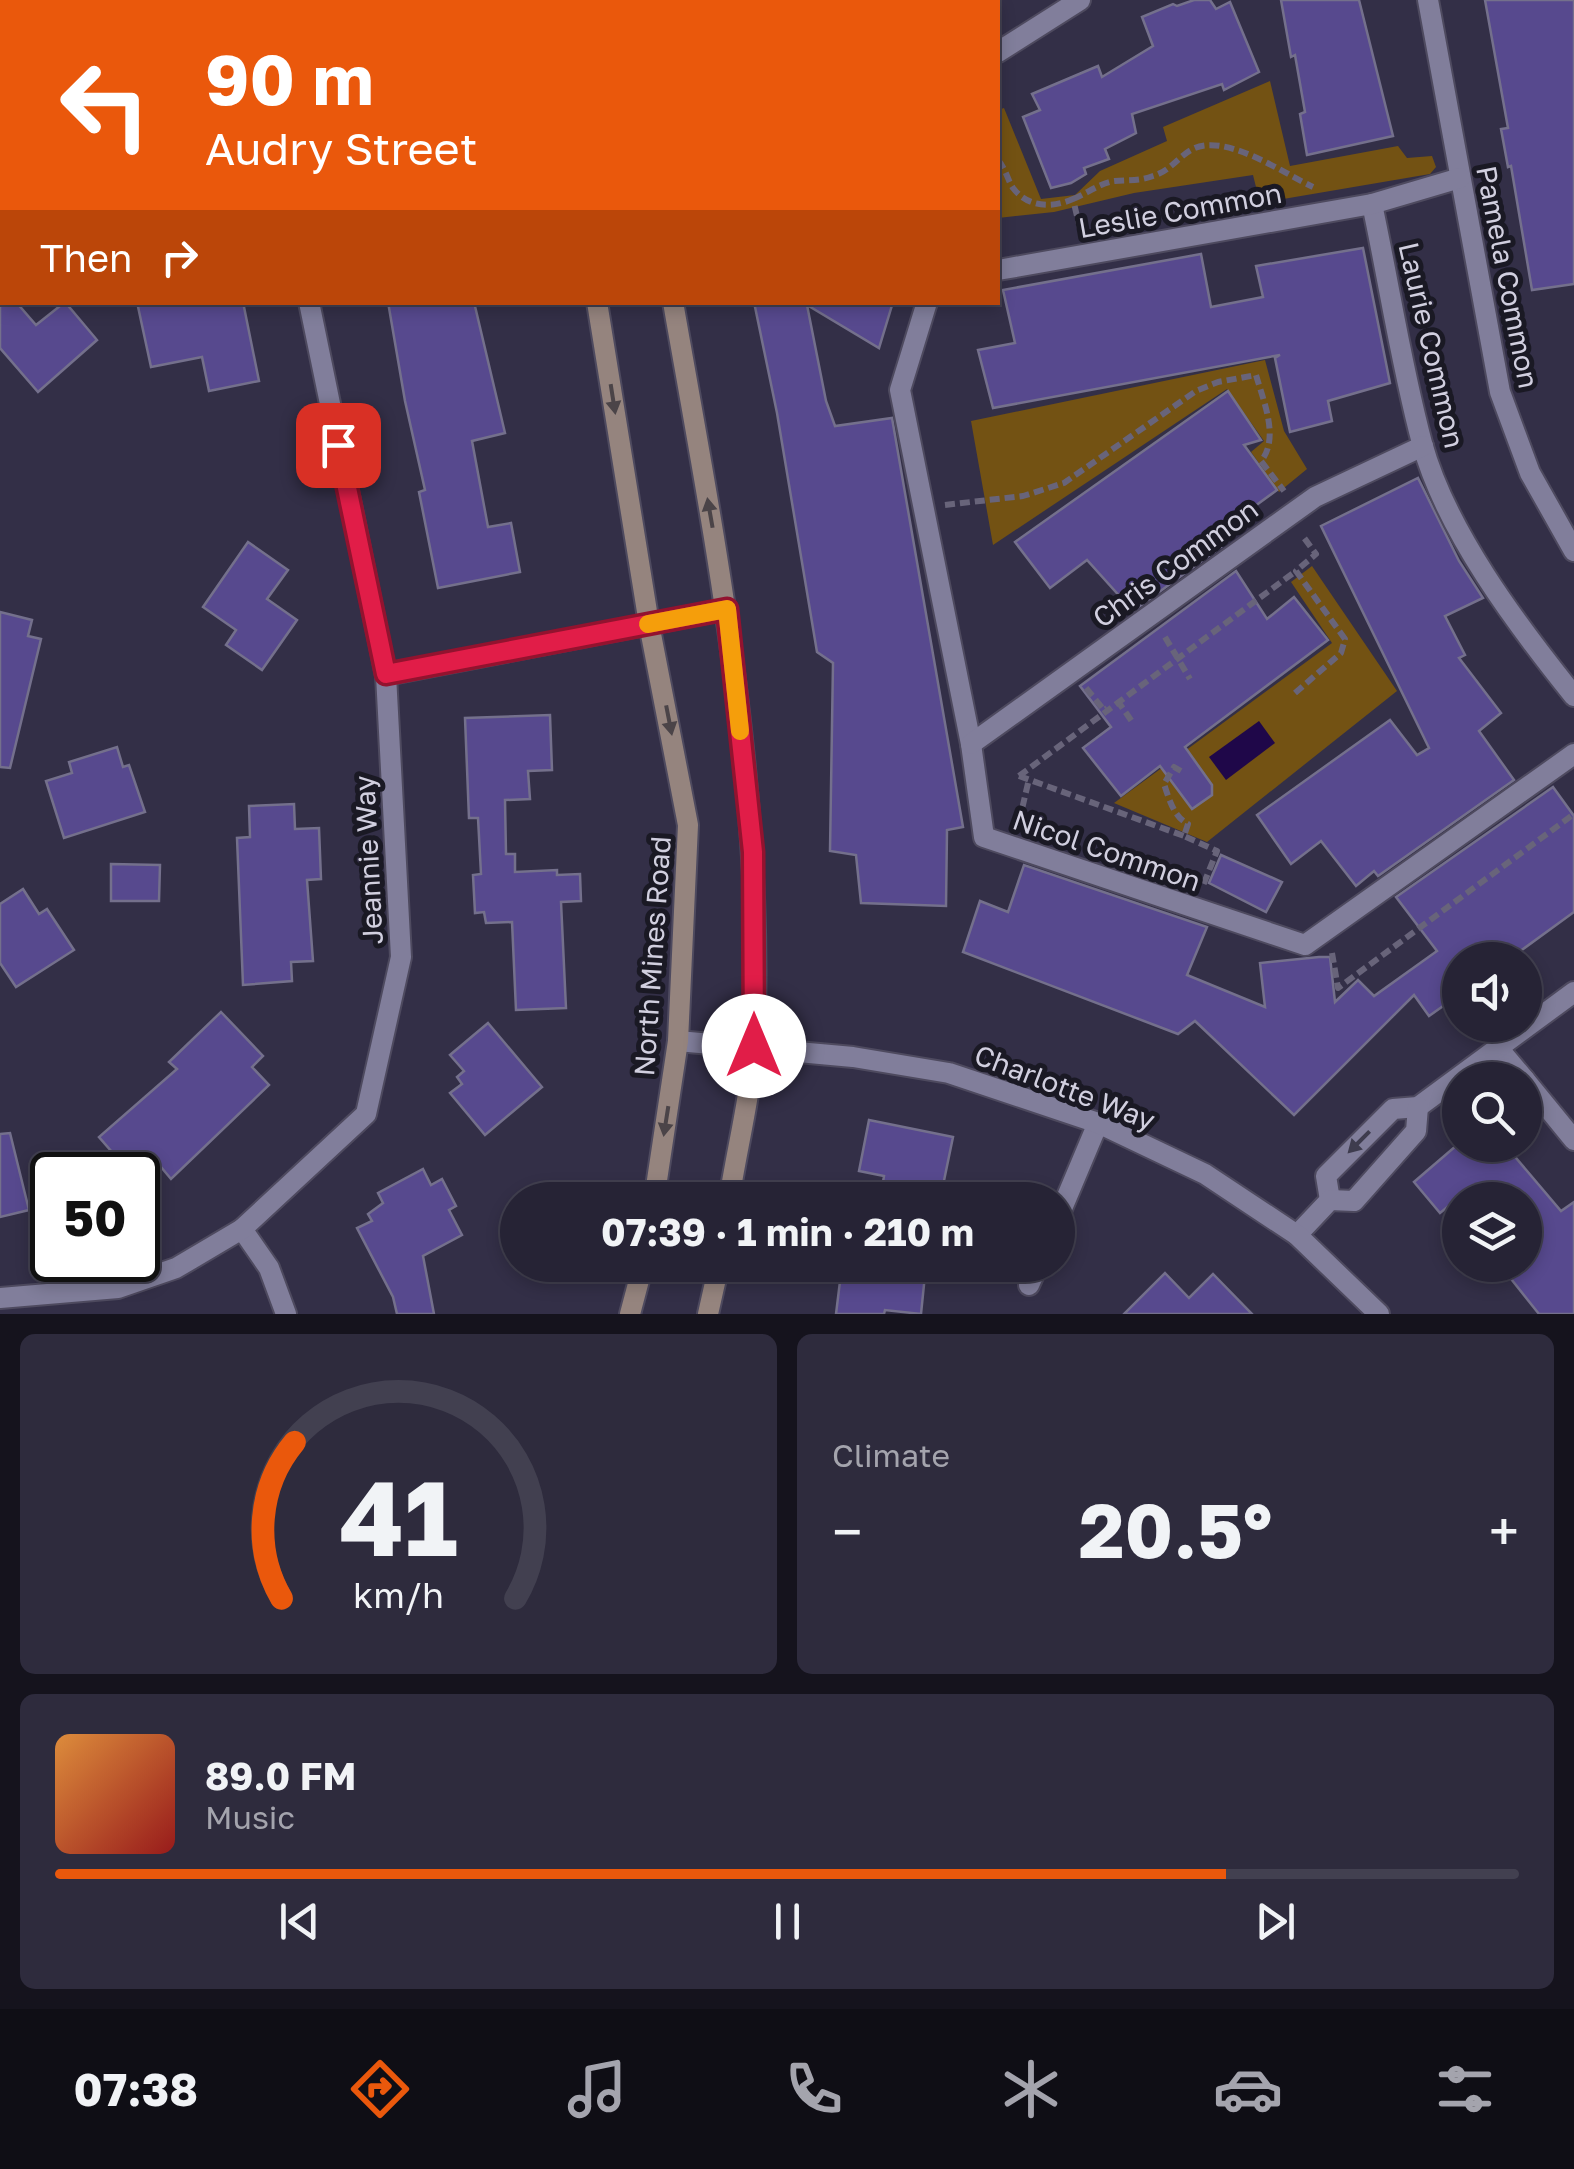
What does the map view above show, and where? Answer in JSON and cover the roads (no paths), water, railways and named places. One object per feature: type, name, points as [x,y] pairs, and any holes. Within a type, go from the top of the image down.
[{"type":"main road","name":"North Mines Road","points":[[597,305],[649,624],[688,825],[678,1042],[657,1182]]},
{"type":"main road","points":[[674,305],[727,609],[753,852],[754,1046],[732,1182]]},
{"type":"main road","points":[[630,1314],[638,1282]]},
{"type":"main road","points":[[708,1314],[715,1282]]},
{"type":"street","points":[[1000,51],[1080,0]]},
{"type":"street","name":"Pamela Common","points":[[1428,0],[1500,392],[1530,472],[1574,551]]},
{"type":"street","name":"Leslie Common","points":[[1000,270],[1372,204],[1460,178]]},
{"type":"street","name":"Laurie Common","points":[[1372,204],[1423,446],[1453,517],[1500,599],[1574,696]]},
{"type":"street","name":"Jeannie Way","points":[[0,1298],[118,1288],[176,1268],[242,1229],[366,1114],[401,958],[386,674],[310,305]]},
{"type":"street","name":"Nicol Common","points":[[926,305],[900,390],[970,744],[984,837],[1305,945],[1574,754]]},
{"type":"street","name":"Chris Common","points":[[970,744],[1315,497],[1423,446]]},
{"type":"street","points":[[386,674],[727,609]]},
{"type":"street","points":[[1330,1200],[1326,1176],[1393,1109],[1418,1107],[1574,992]]},
{"type":"street","name":"Charlotte Way","points":[[678,1042],[853,1057],[949,1073],[1098,1123],[1205,1174],[1297,1234],[1379,1314]]},
{"type":"street","points":[[1498,1048],[1510,1062]]},
{"type":"street","points":[[1542,1101],[1574,1140]]},
{"type":"street","points":[[1297,1234],[1330,1200],[1354,1201],[1416,1132],[1418,1107]]},
{"type":"street","points":[[1073,1182],[1098,1123]]},
{"type":"street","points":[[242,1229],[269,1268],[286,1314]]}]
